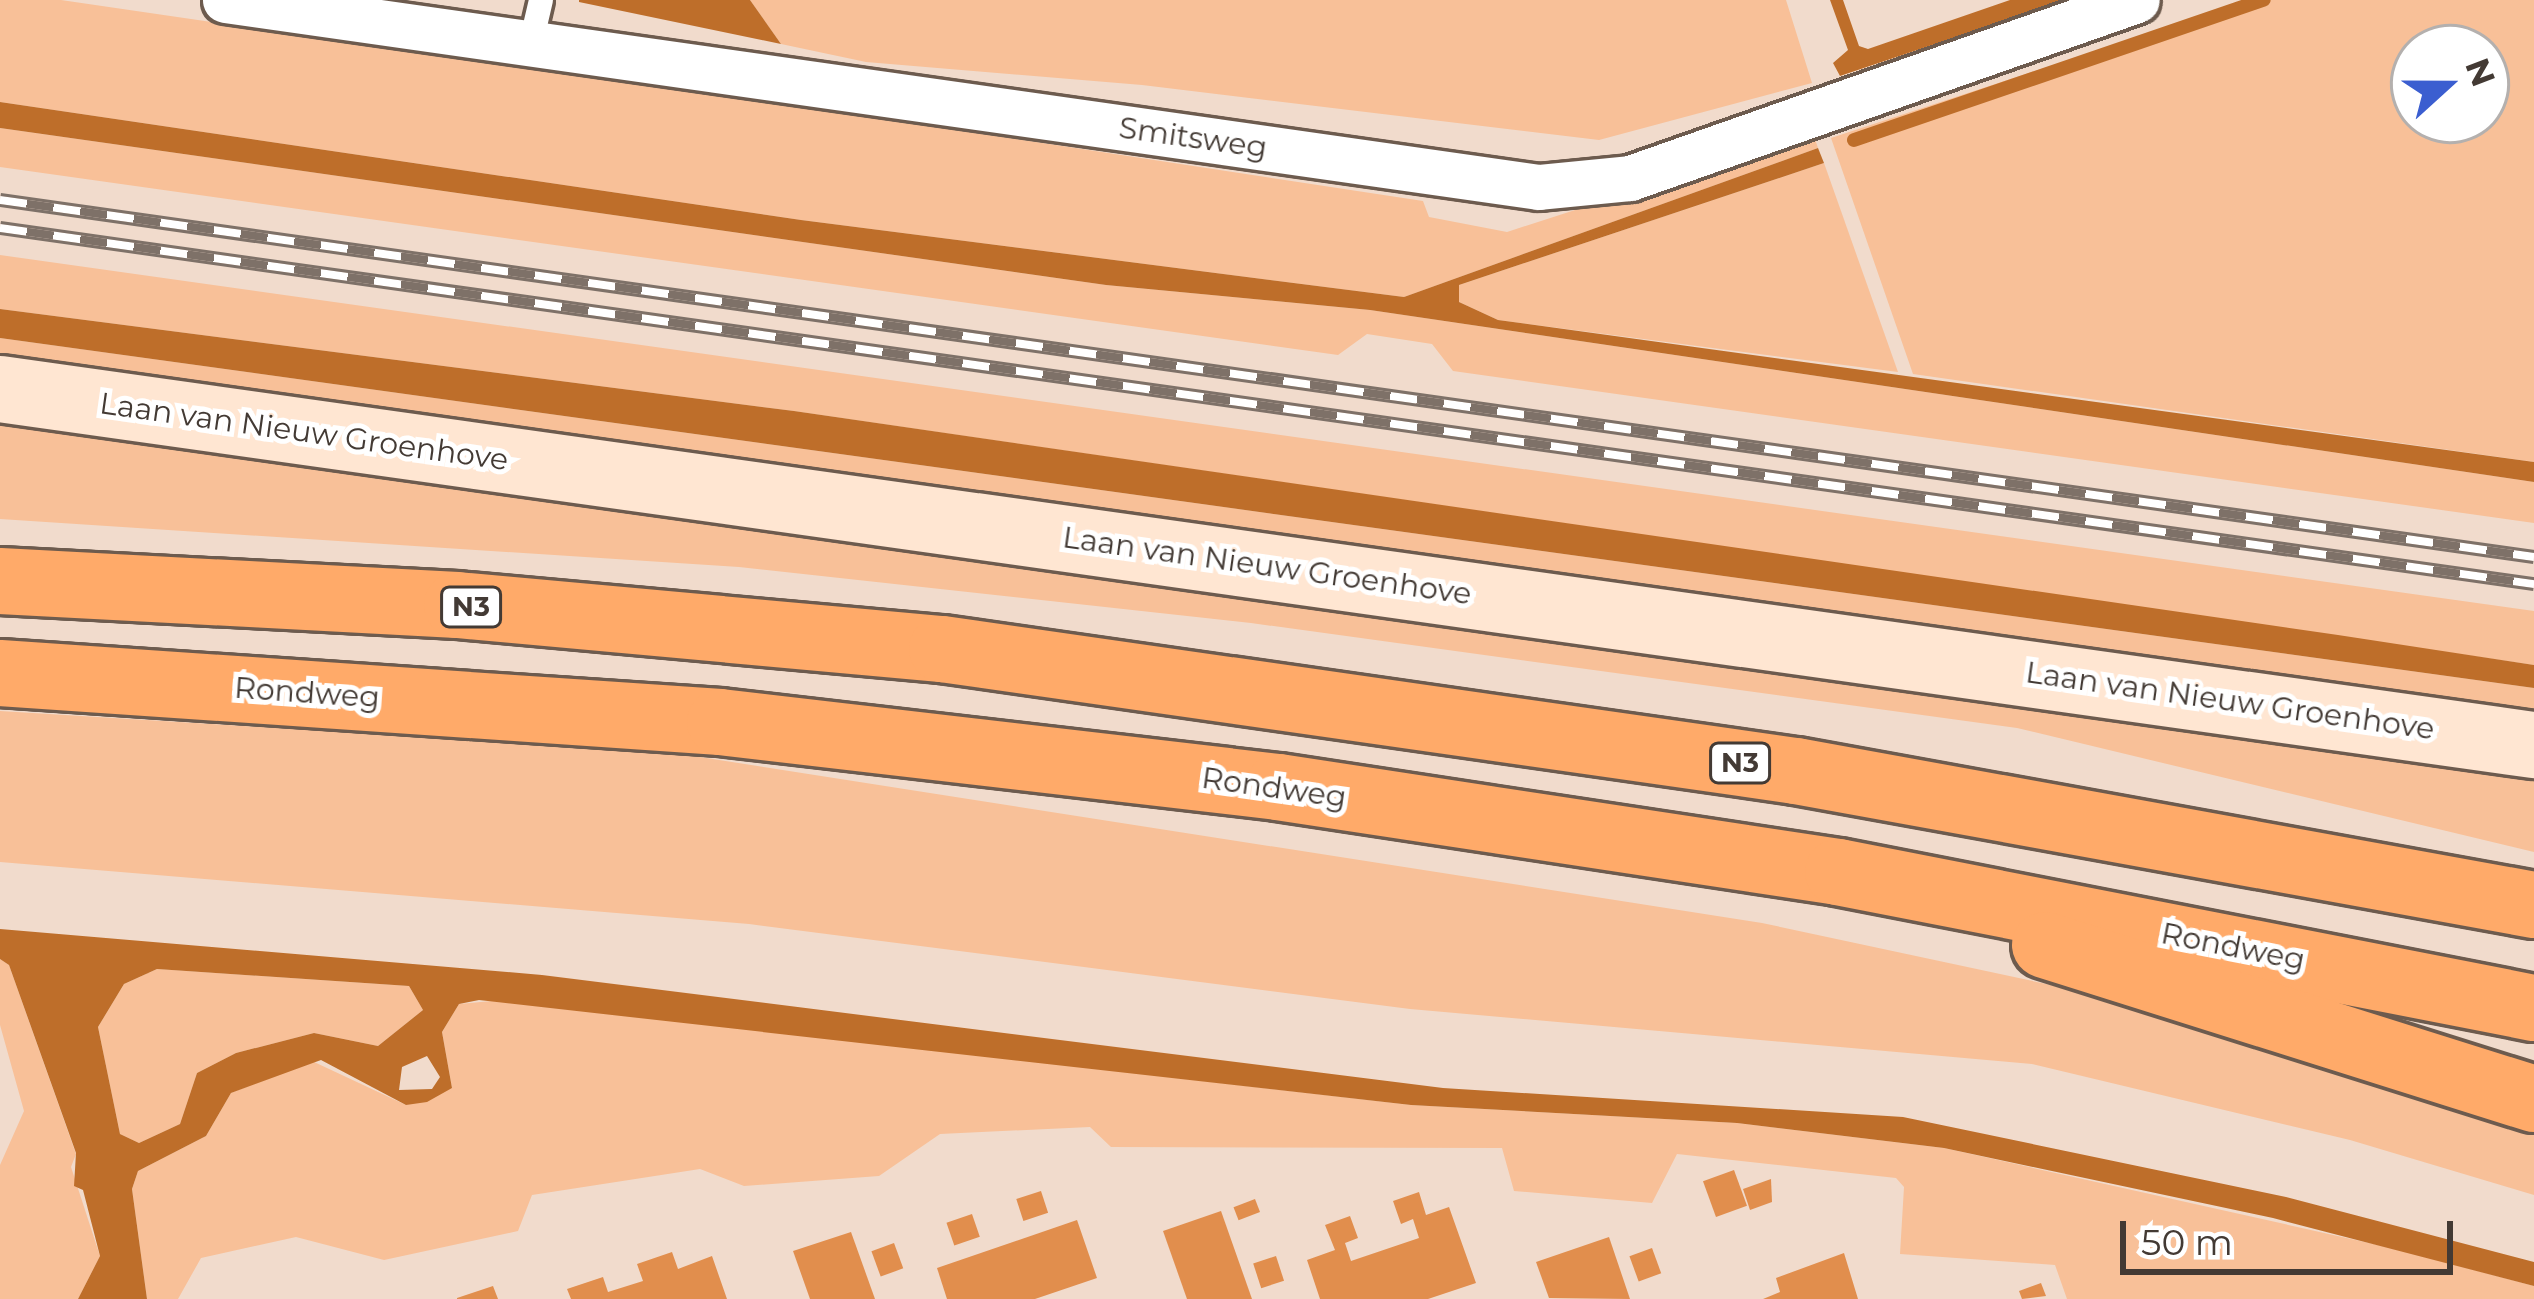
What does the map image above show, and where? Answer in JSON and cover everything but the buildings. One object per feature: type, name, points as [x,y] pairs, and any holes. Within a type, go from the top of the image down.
[{"type":"highway","name":"N3","points":[[0,581],[457,605],[942,649],[1796,771],[2534,904]]},
{"type":"highway","name":"Rondweg","points":[[0,673],[720,722],[1278,787],[1838,872],[2534,1008]]},
{"type":"highway","points":[[1838,872],[2182,993],[2534,1099]]},
{"type":"street","name":"Smitsweg","points":[[225,0],[536,22],[1539,187],[1630,178],[2137,0]]},
{"type":"street","name":"Laan van Nieuw Groenhove","points":[[0,389],[2534,745]]},
{"type":"shaded area","points":[[0,0],[61,0],[1423,201],[1429,217],[1507,232],[1813,133],[1818,148],[1404,297],[801,220],[0,102]]},
{"type":"shaded area","points":[[750,0],[1786,0],[1812,83],[1599,140],[1142,85],[866,62],[781,44]]},
{"type":"shaded area","points":[[750,0],[781,44],[579,2]]},
{"type":"shaded area","points":[[1830,0],[1843,0],[1859,46],[1868,49],[2010,0],[2066,0],[1840,76],[1833,63],[1848,50]]},
{"type":"shaded area","points":[[2251,0],[2534,0],[2534,462],[1913,374],[1831,138]]},
{"type":"shaded area","points":[[0,102],[801,220],[1404,297],[1818,148],[1824,163],[1459,285],[1459,302],[1498,320],[2534,462],[2534,482],[1370,310],[1106,285],[0,128]]},
{"type":"shaded area","points":[[0,128],[1106,285],[1370,310],[2534,482],[2534,523],[1453,371],[1432,344],[1367,334],[1338,355],[0,167]]},
{"type":"shaded area","points":[[1824,163],[1898,372],[1498,320],[1459,302],[1459,285]]},
{"type":"shaded area","points":[[0,255],[2534,611],[2534,665],[794,411],[0,309]]},
{"type":"shaded area","points":[[0,309],[794,411],[2338,635],[2534,665],[2534,688],[0,338]]},
{"type":"shaded area","points":[[0,338],[2534,688],[2534,718],[0,361]]},
{"type":"shaded area","points":[[0,414],[2534,770],[2534,852],[2017,728],[1251,623],[739,567],[0,519]]},
{"type":"shaded area","points":[[0,711],[668,752],[1762,923],[2051,985],[2534,1117],[2534,1195],[2350,1140],[2032,1064],[1410,1009],[749,924],[0,862]]},
{"type":"shaded area","points":[[0,929],[542,975],[1443,1088],[1903,1117],[2286,1197],[2534,1262],[2534,1286],[2273,1218],[1944,1148],[1737,1123],[1411,1105],[479,1000],[459,1004],[442,1032],[452,1088],[427,1102],[406,1105],[321,1060],[231,1093],[206,1136],[138,1171],[132,1189],[147,1299],[78,1299],[100,1256],[83,1190],[74,1186],[76,1153],[9,965],[0,959]],"holes":[[[157,969],[409,986],[423,1010],[378,1046],[314,1033],[236,1053],[197,1073],[180,1124],[139,1143],[120,1134],[98,1027],[124,984]],[[427,1056],[440,1077],[432,1089],[399,1090],[402,1067]]]},
{"type":"shaded area","points":[[0,959],[9,965],[76,1154],[71,1167],[100,1256],[78,1299],[0,1299],[0,1165],[24,1111],[0,1025]]},
{"type":"shaded area","points":[[157,969],[409,986],[423,1010],[378,1046],[314,1033],[236,1053],[197,1073],[180,1124],[139,1143],[120,1134],[98,1027],[124,984]]},
{"type":"shaded area","points":[[503,1000],[1411,1105],[1737,1123],[1944,1148],[2396,1249],[2534,1286],[2534,1299],[2067,1299],[2055,1265],[1900,1254],[1904,1187],[1896,1178],[1677,1154],[1652,1203],[1514,1191],[1502,1148],[1111,1147],[1090,1127],[940,1134],[879,1176],[744,1186],[700,1169],[532,1195],[518,1231],[384,1260],[296,1237],[201,1258],[178,1299],[147,1299],[132,1189],[138,1171],[206,1136],[231,1093],[312,1061],[406,1105],[452,1088],[442,1032],[459,1004]]},
{"type":"waterway","points":[[1854,140],[2264,0]]},
{"type":"railway","points":[[0,200],[2534,557]]},
{"type":"railway","points":[[0,228],[2534,584]]}]
